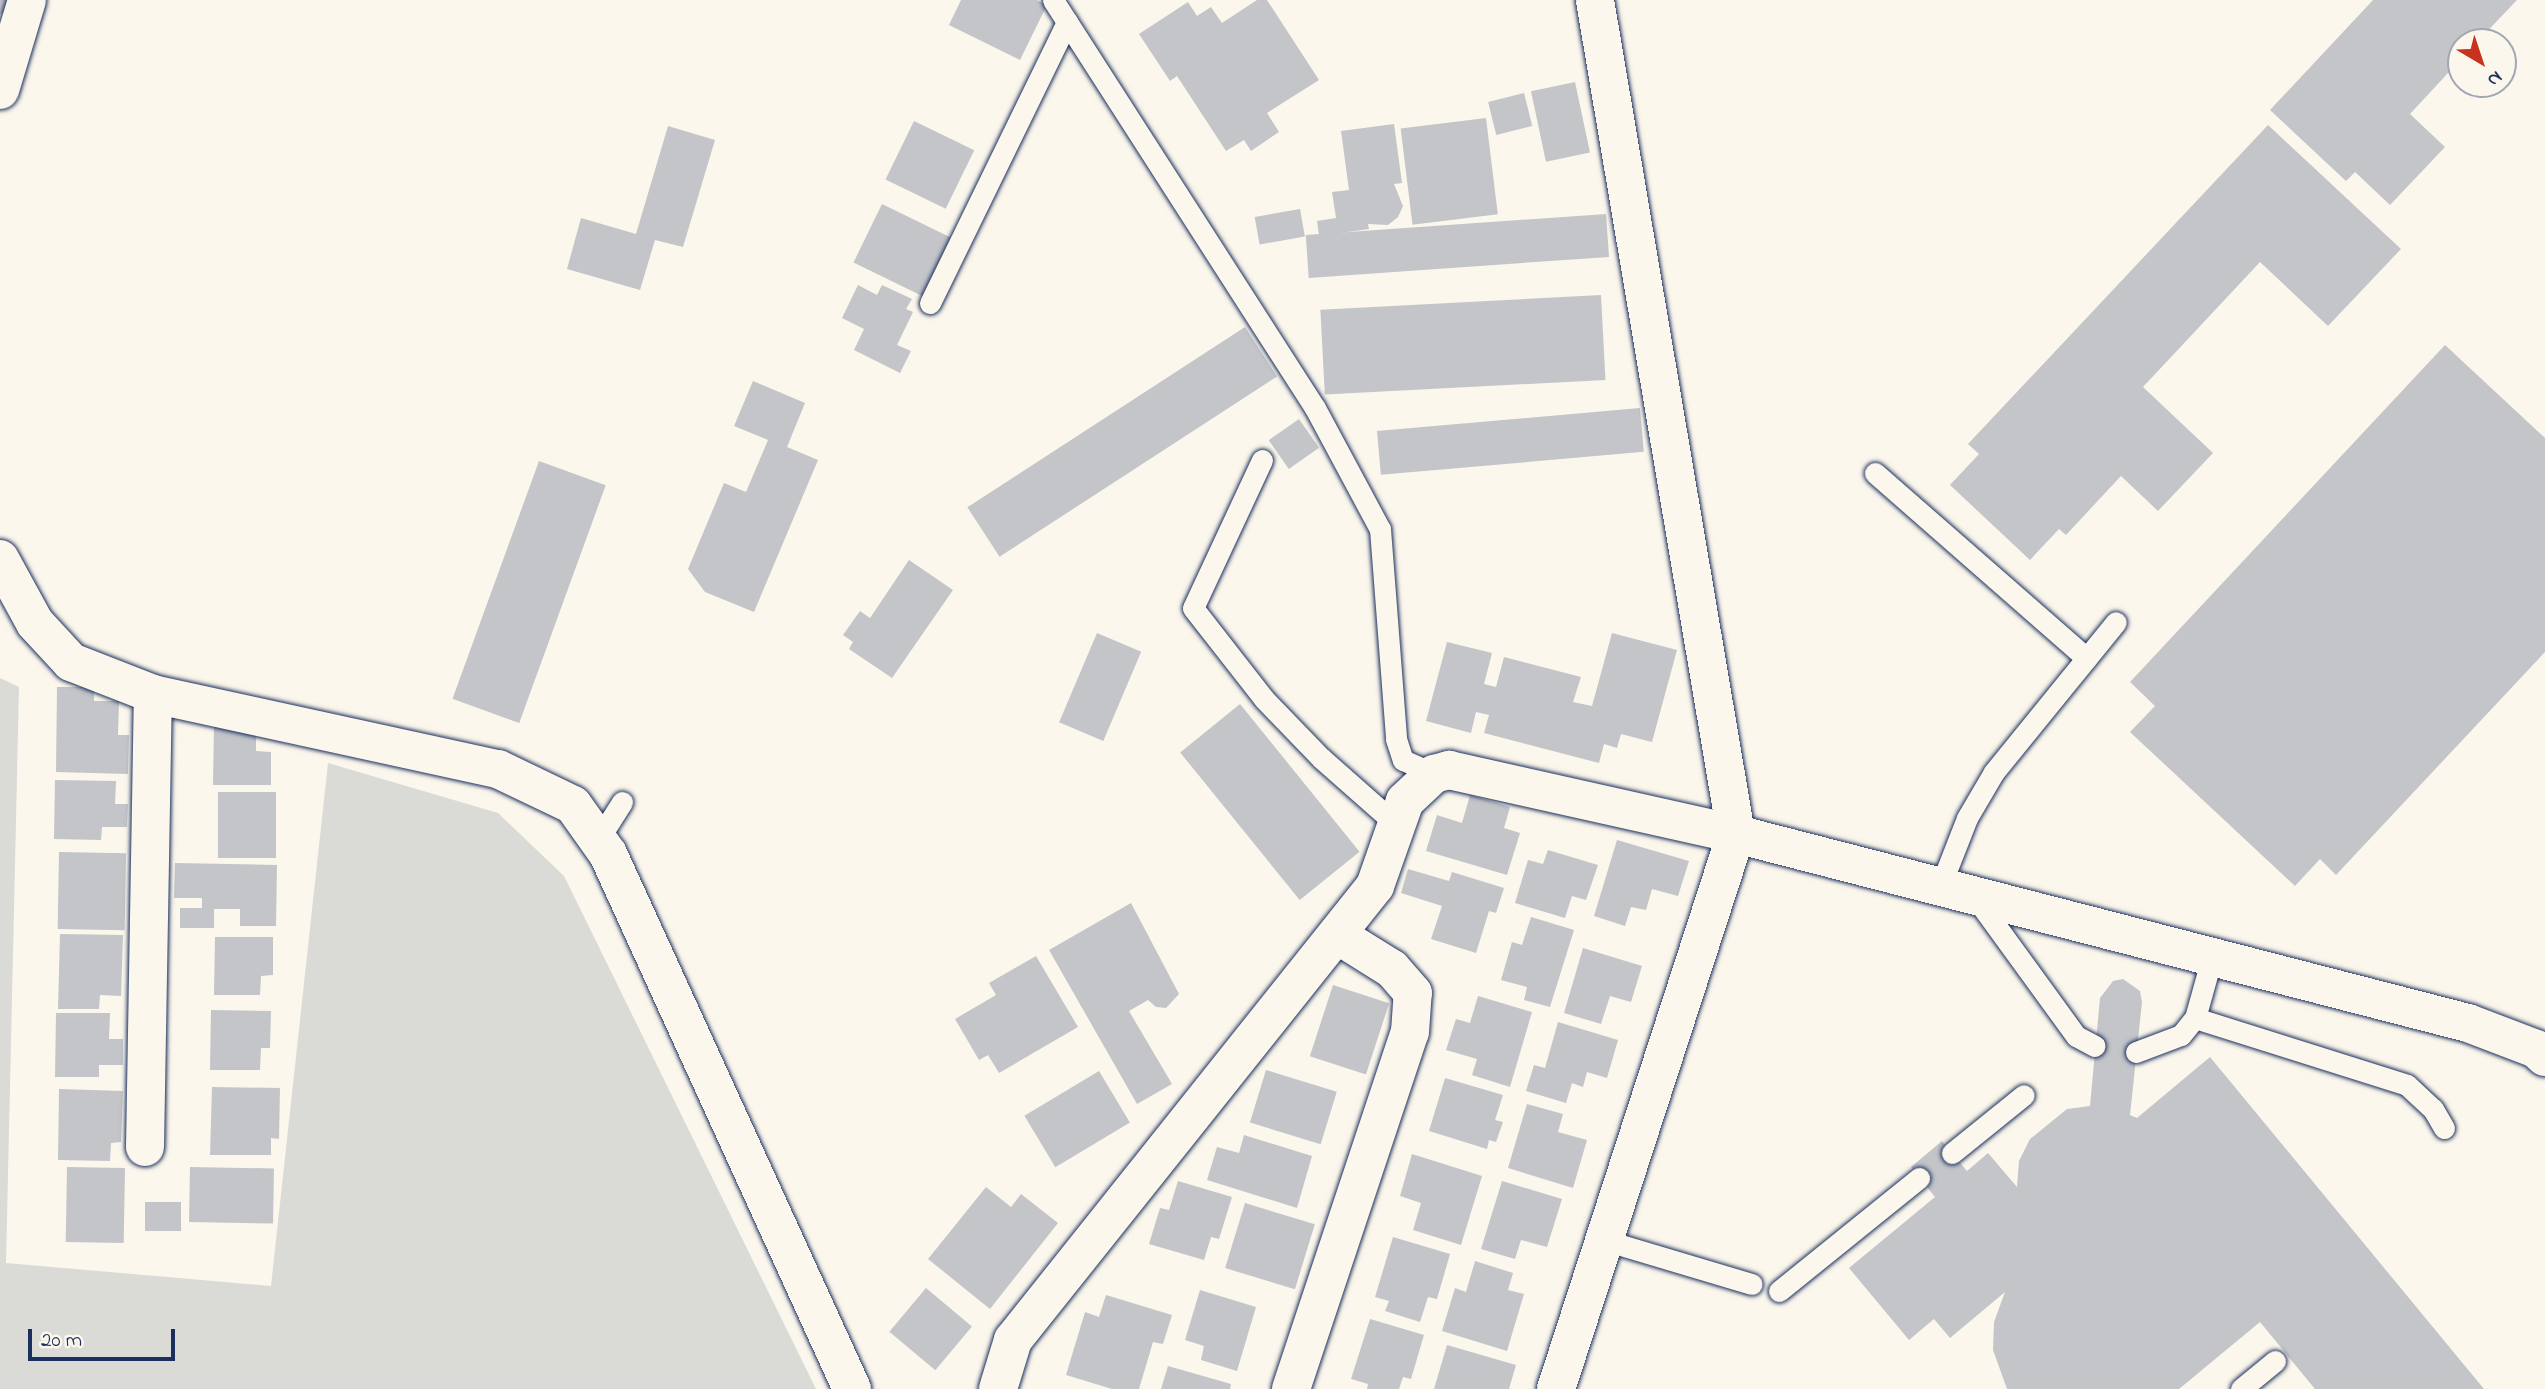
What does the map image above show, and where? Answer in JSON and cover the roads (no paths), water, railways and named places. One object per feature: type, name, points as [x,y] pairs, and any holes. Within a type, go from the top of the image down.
[{"type":"street","points":[[0,90],[27,0]]},
{"type":"street","points":[[1556,1389],[1735,834],[1595,0]]},
{"type":"street","points":[[0,559],[35,624],[71,662],[153,694],[498,769],[573,805],[598,840],[852,1389]]},
{"type":"street","points":[[145,1147],[153,694]]},
{"type":"street","points":[[998,1389],[1013,1340],[1339,936],[1375,887],[1405,801],[1434,774],[1449,770],[1481,775],[1735,834],[2468,1023],[2536,1049],[2545,1057]]},
{"type":"street","points":[[1291,1389],[1410,1032],[1413,993],[1392,969],[1339,936]]},
{"type":"lane","points":[[1053,0],[1315,408],[1380,528],[1396,739],[1403,760],[1434,774]]},
{"type":"lane","points":[[930,303],[1067,22]]},
{"type":"lane","points":[[1262,460],[1193,608],[1264,699],[1321,758],[1397,825]]},
{"type":"lane","points":[[1875,473],[2086,658]]},
{"type":"lane","points":[[2095,1046],[2076,1036],[1957,891],[1967,818],[1994,772],[2116,622]]},
{"type":"lane","points":[[598,840],[622,802]]},
{"type":"lane","points":[[2136,1052],[2181,1035],[2195,1018],[2212,957]]},
{"type":"lane","points":[[2195,1018],[2407,1085],[2433,1109],[2444,1128]]},
{"type":"lane","points":[[1952,1153],[2024,1095]]},
{"type":"lane","points":[[1779,1291],[1919,1178]]},
{"type":"lane","points":[[1604,1240],[1752,1284]]},
{"type":"lane","points":[[2241,1389],[2275,1361]]}]
